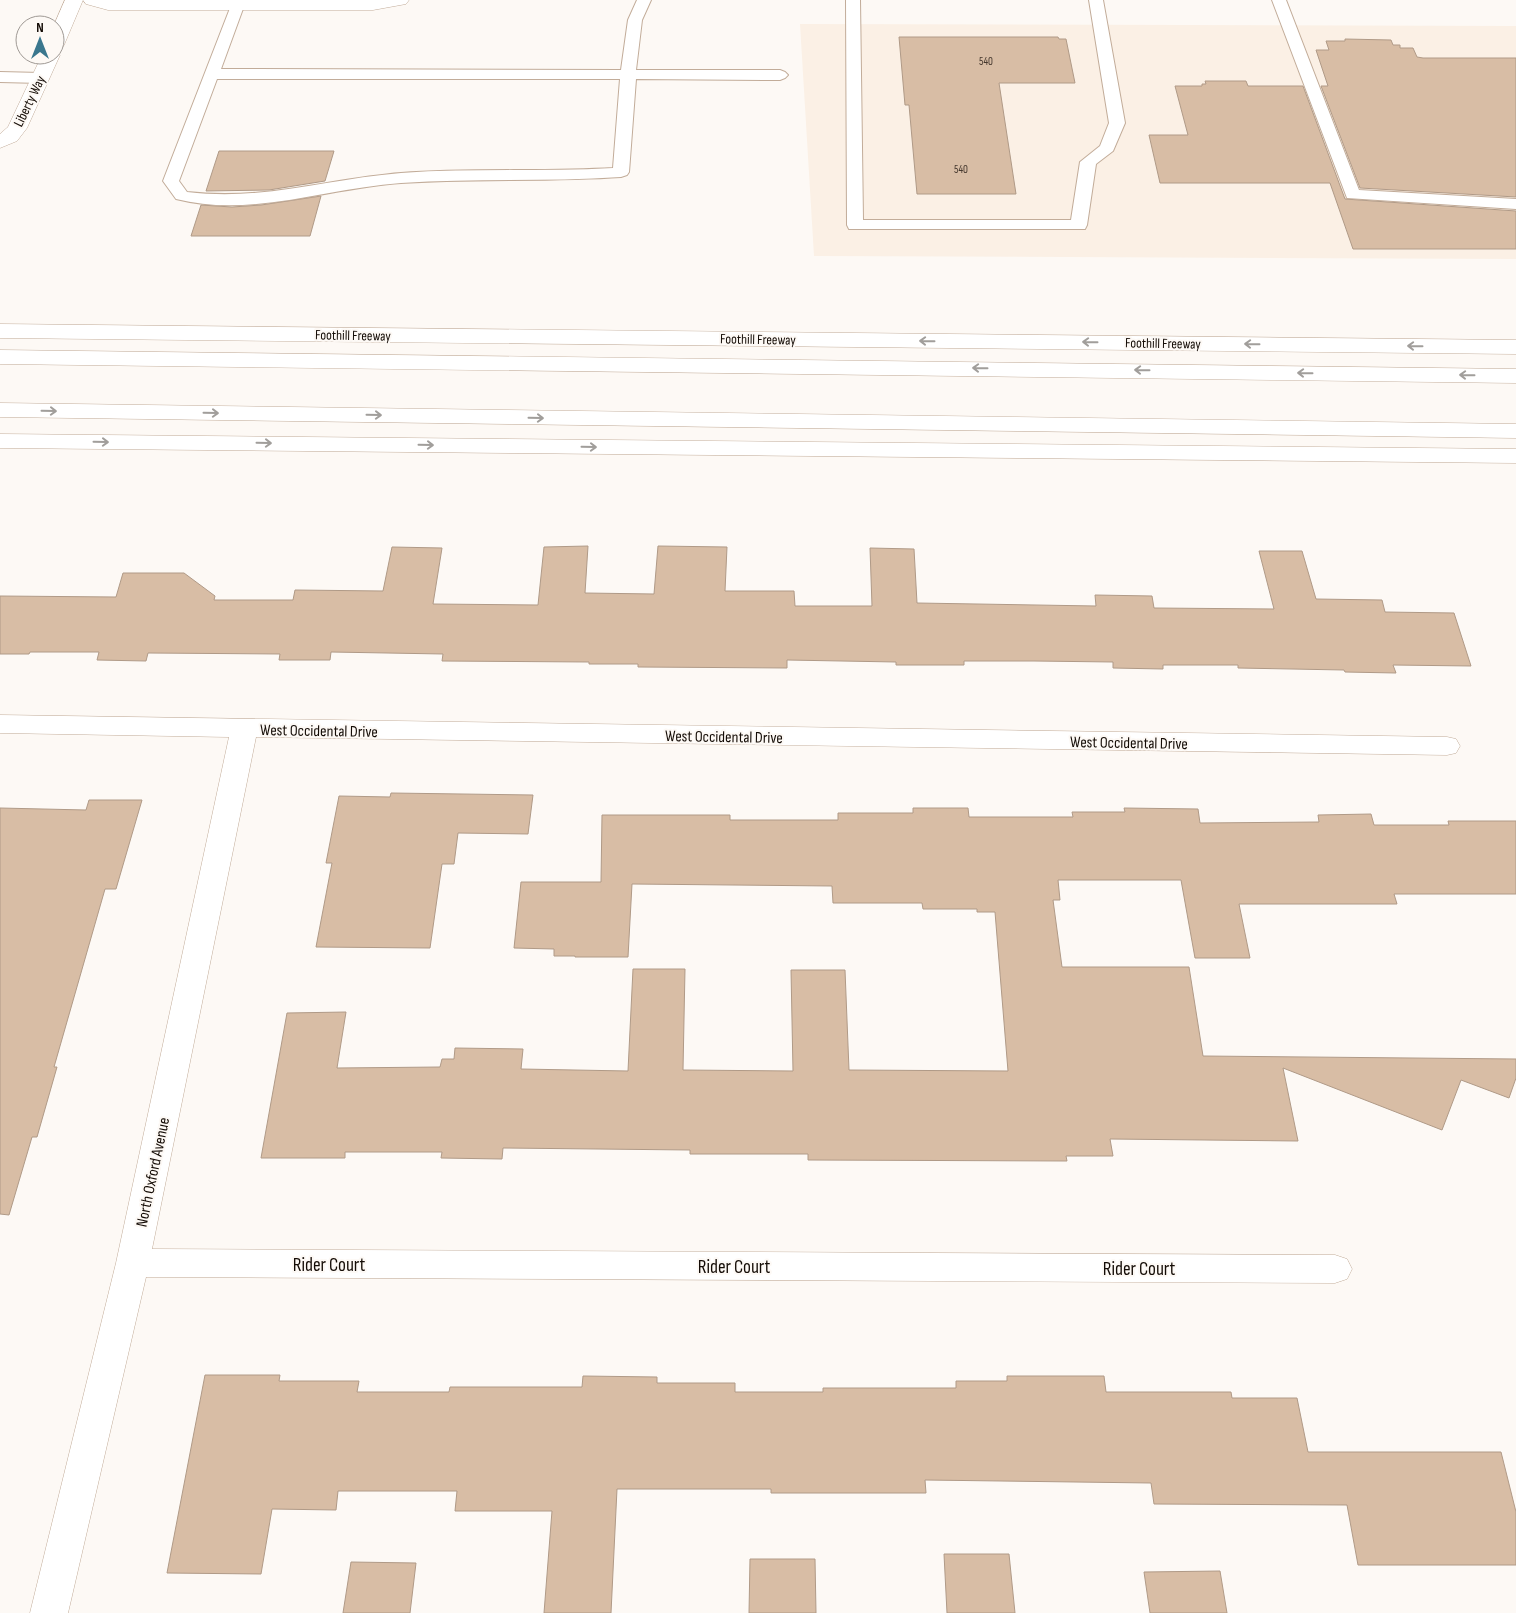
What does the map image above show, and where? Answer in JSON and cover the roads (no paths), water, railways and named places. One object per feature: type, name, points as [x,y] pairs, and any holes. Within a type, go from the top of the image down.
[{"type":"main road","points":[[65,21],[74,0]]},
{"type":"main road","points":[[92,0],[108,6],[373,6],[400,0]]},
{"type":"main road","name":"Liberty Way","points":[[1,142],[10,138],[17,128],[47,65]]},
{"type":"main road","name":"Foothill Freeway","points":[[0,331],[1516,346]]},
{"type":"main road","points":[[0,358],[1516,376]]},
{"type":"main road","points":[[0,410],[1516,431]]},
{"type":"main road","points":[[0,441],[1516,456]]},
{"type":"main road","name":"West Occidental Drive","points":[[0,724],[1447,746]]},
{"type":"main road","name":"North Oxford Avenue","points":[[50,1613],[133,1263],[244,729]]},
{"type":"main road","name":"Rider Court","points":[[133,1263],[1335,1269]]},
{"type":"lane","points":[[237,6],[171,181],[182,196],[217,201],[284,196],[370,181],[429,178],[577,176],[621,172],[632,42],[635,20],[644,0]]},
{"type":"lane","points":[[853,0],[855,226],[1079,225],[1088,162],[1107,148],[1117,123],[1096,0]]},
{"type":"lane","points":[[1279,0],[1353,195],[1516,204]]},
{"type":"lane","points":[[212,74],[780,75]]},
{"type":"lane","points":[[0,77],[41,78]]}]
